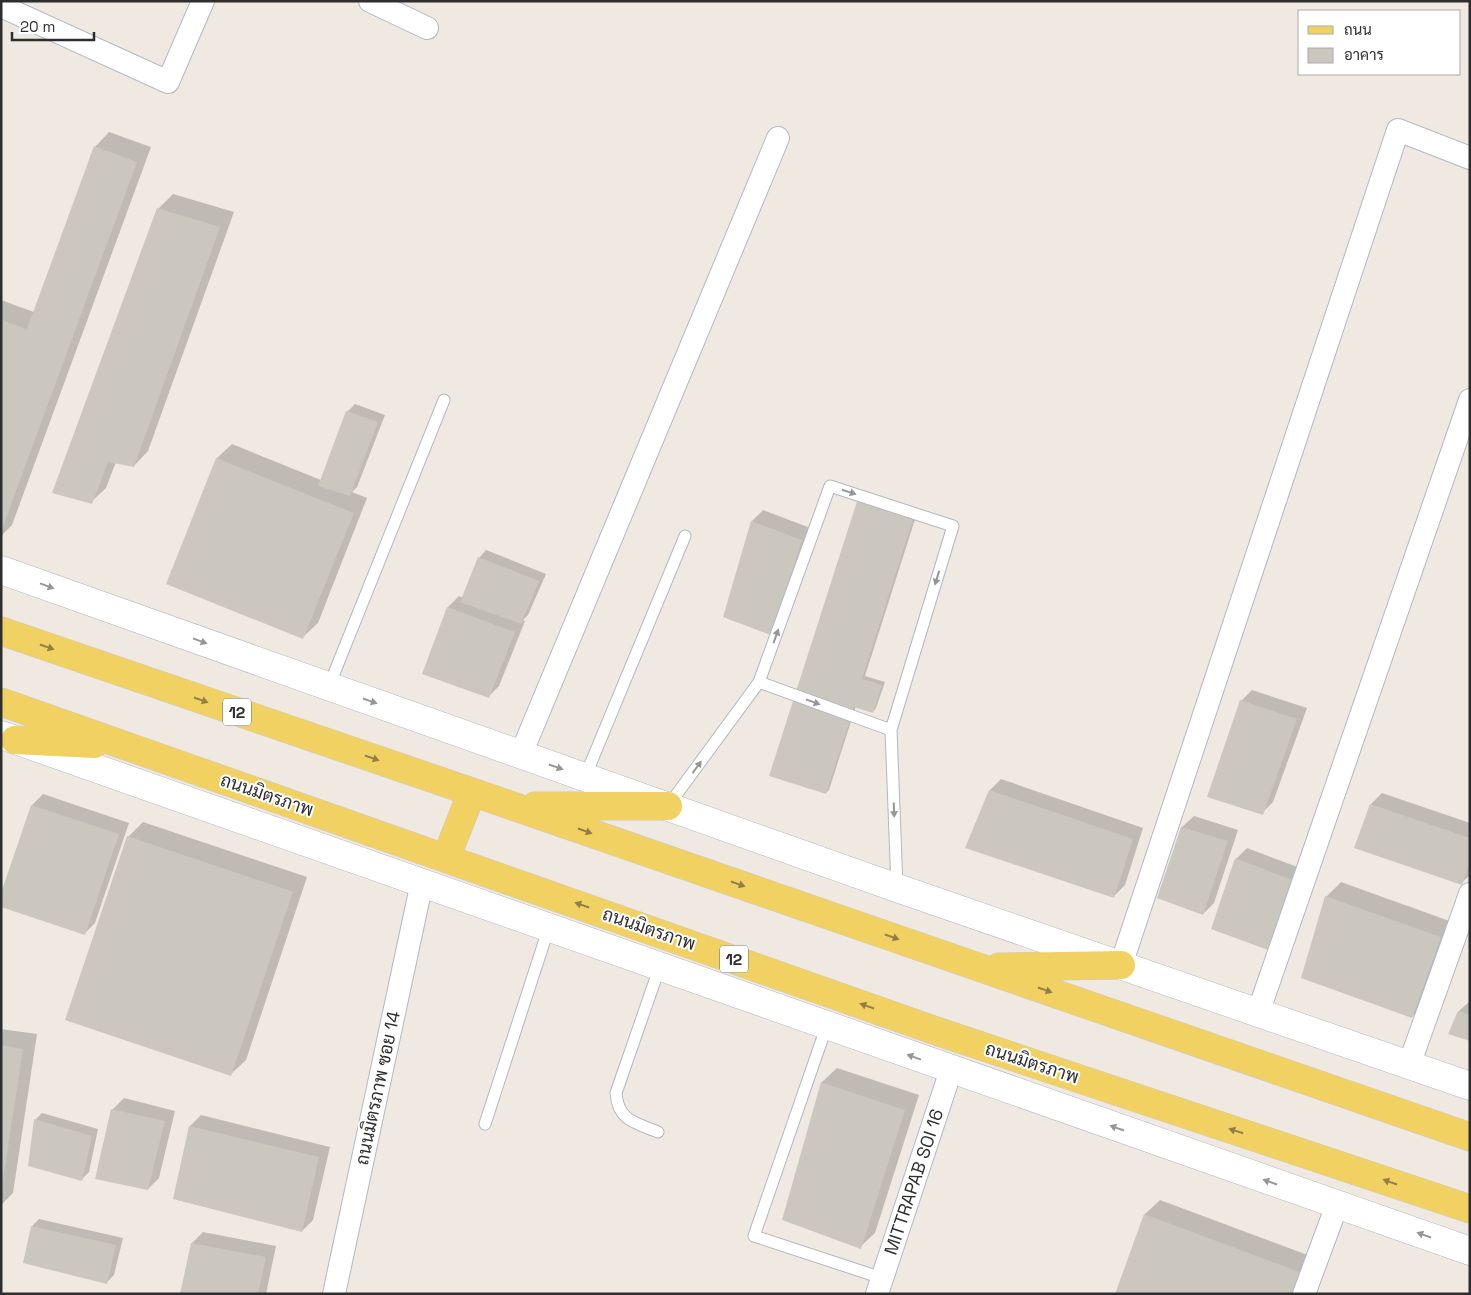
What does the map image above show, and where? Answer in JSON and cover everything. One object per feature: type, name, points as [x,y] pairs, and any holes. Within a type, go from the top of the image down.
[{"type":"main road","points":[[1,570],[897,888],[1470,1086]]},
{"type":"main road","name":"12","points":[[1,631],[1470,1137]]},
{"type":"main road","name":"ถนนมิตรภาพ","points":[[1,702],[992,1050],[1470,1209]]},
{"type":"main road","points":[[8,737],[126,745]]},
{"type":"main road","points":[[8,737],[1070,1112],[1470,1251]]},
{"type":"main road","points":[[446,858],[472,792]]},
{"type":"main road","points":[[513,806],[668,806]]},
{"type":"main road","points":[[980,968],[1121,965]]},
{"type":"main road","points":[[992,1050],[1070,1112]]},
{"type":"street","points":[[1,6],[168,82],[203,1]]},
{"type":"street","points":[[370,1],[427,28]]},
{"type":"street","points":[[1121,965],[1398,130],[1470,158]]},
{"type":"street","points":[[521,754],[778,138]]},
{"type":"street","points":[[1258,1013],[1470,400]]},
{"type":"street","name":"ถนนมิตรภาพ ซอย 14","points":[[334,1294],[422,882]]},
{"type":"street","points":[[1409,1065],[1470,894]]},
{"type":"street","name":"MITTRAPAB SOI 16","points":[[880,1286],[951,1070]]},
{"type":"street","points":[[1304,1294],[1338,1205]]},
{"type":"lane","points":[[329,686],[444,400]]},
{"type":"lane","points":[[668,806],[759,682],[830,486],[953,526],[891,730],[897,888]]},
{"type":"lane","points":[[585,777],[685,536]]},
{"type":"lane","points":[[759,682],[891,730]]},
{"type":"lane","points":[[485,1124],[550,927]]},
{"type":"lane","points":[[658,1132],[630,1121],[621,1114],[616,1103],[616,1093],[660,966]]},
{"type":"lane","points":[[826,1025],[754,1236],[880,1286]]},
{"type":"building","points":[[94,146],[137,162],[1,532],[1,320],[27,329]]},
{"type":"building","points":[[157,208],[220,227],[134,467],[108,462],[92,504],[52,493]]},
{"type":"building","points":[[346,411],[378,422],[350,496],[318,486]]},
{"type":"building","points":[[216,458],[354,513],[303,639],[166,584]]},
{"type":"building","points":[[859,495],[915,513],[862,679],[882,685],[873,713],[854,707],[826,794],[769,776]]},
{"type":"building","points":[[751,521],[802,540],[771,635],[723,617]]},
{"type":"building","points":[[478,557],[539,581],[521,624],[460,602]]},
{"type":"building","points":[[447,607],[515,632],[489,698],[422,674]]},
{"type":"building","points":[[1240,700],[1297,719],[1263,815],[1207,797]]},
{"type":"building","points":[[989,790],[1133,839],[1114,898],[965,848]]},
{"type":"building","points":[[1370,804],[1470,838],[1470,863],[1462,885],[1354,848]]},
{"type":"building","points":[[31,805],[119,834],[85,935],[1,907],[1,893]]},
{"type":"building","points":[[1181,827],[1228,841],[1203,915],[1157,898]]},
{"type":"building","points":[[127,836],[293,892],[231,1076],[65,1020]]},
{"type":"building","points":[[1235,858],[1292,880],[1268,950],[1211,929]]},
{"type":"building","points":[[1325,896],[1441,937],[1412,1018],[1301,978]]},
{"type":"building","points":[[1458,1011],[1470,1015],[1470,1041],[1448,1034]]},
{"type":"building","points":[[1,1045],[23,1049],[2,1187],[1,1187]]},
{"type":"building","points":[[821,1082],[905,1110],[861,1249],[782,1220]]},
{"type":"building","points":[[111,1109],[165,1121],[148,1190],[95,1179]]},
{"type":"building","points":[[34,1119],[92,1136],[82,1181],[28,1166]]},
{"type":"building","points":[[189,1126],[319,1157],[302,1232],[173,1199]]},
{"type":"building","points":[[1144,1214],[1310,1276],[1304,1294],[1115,1294]]},
{"type":"building","points":[[31,1226],[116,1245],[107,1284],[23,1263]]},
{"type":"building","points":[[191,1243],[266,1257],[258,1294],[180,1294]]}]
